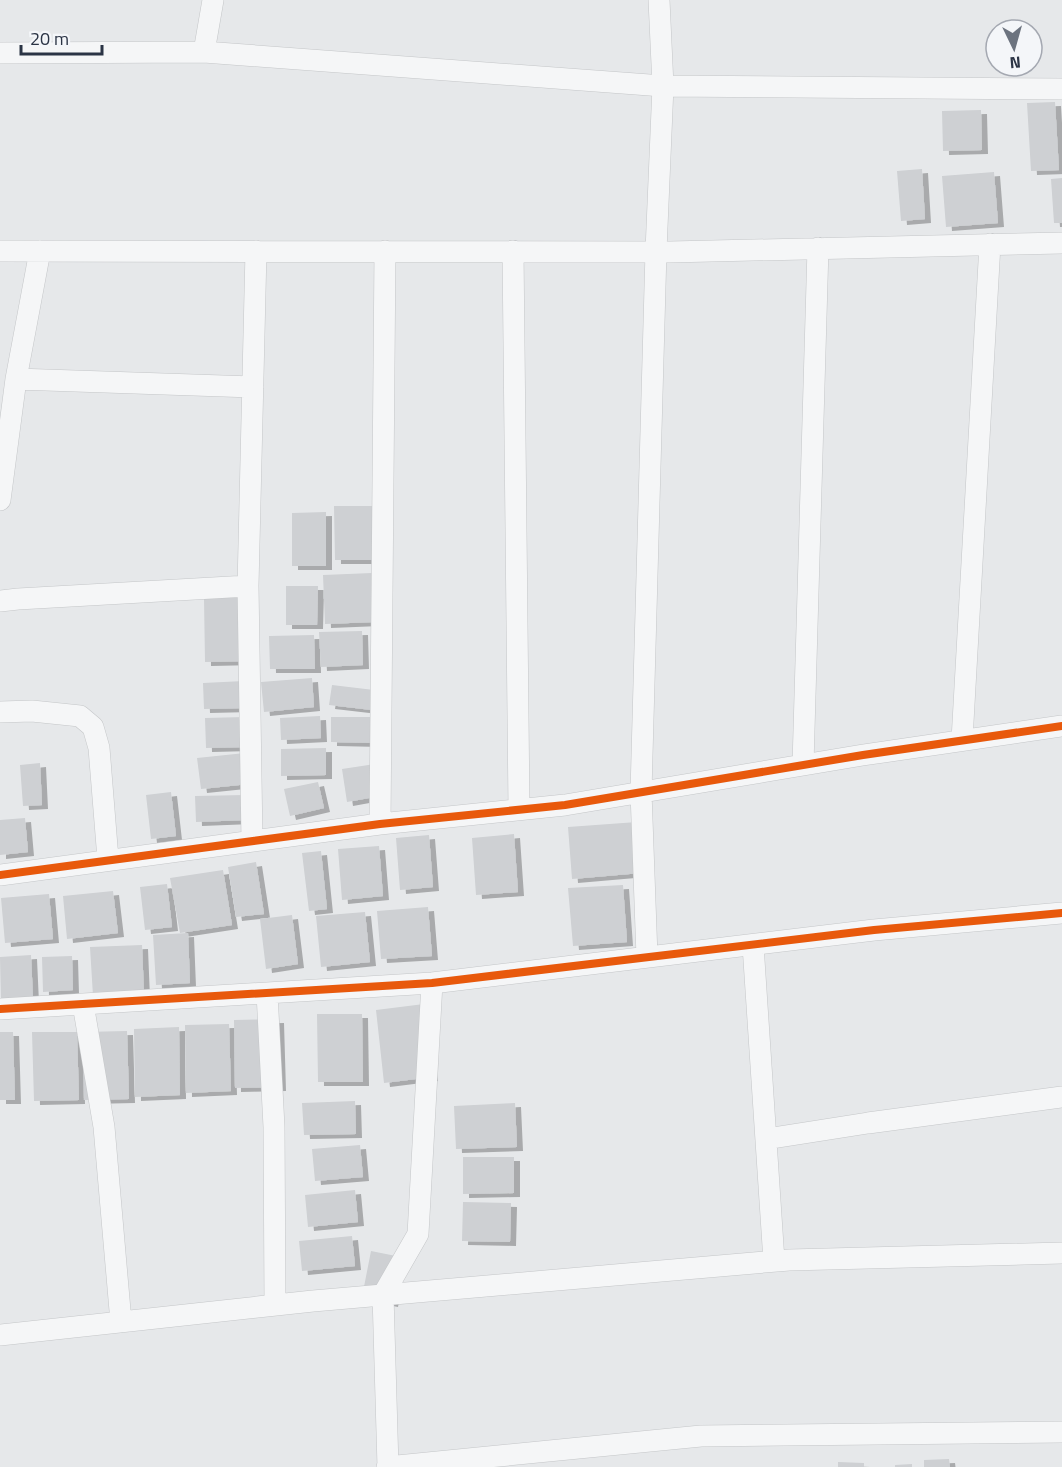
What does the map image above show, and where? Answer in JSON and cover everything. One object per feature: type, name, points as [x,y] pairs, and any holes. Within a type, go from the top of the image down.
[{"type":"street","points":[[204,52],[213,0]]},
{"type":"street","points":[[646,957],[641,792],[656,252],[663,86],[659,0]]},
{"type":"street","points":[[0,53],[204,52],[663,86],[1062,89]]},
{"type":"street","points":[[0,251],[656,252],[1062,243]]},
{"type":"street","points":[[962,740],[990,244]]},
{"type":"street","points":[[803,765],[818,248]]},
{"type":"street","points":[[0,500],[16,379],[40,251]]},
{"type":"street","points":[[252,841],[248,586],[256,251]]},
{"type":"street","points":[[380,824],[385,251]]},
{"type":"street","points":[[513,251],[519,809]]},
{"type":"street","points":[[16,379],[253,387]]},
{"type":"street","points":[[0,601],[248,586]]},
{"type":"street","points":[[0,712],[32,711],[80,716],[93,727],[99,748],[108,860]]},
{"type":"street","points":[[0,875],[380,824],[565,805],[803,765],[1062,726]]},
{"type":"street","points":[[0,1009],[432,983],[874,930],[1062,913]]},
{"type":"street","points":[[753,945],[774,1261]]},
{"type":"street","points":[[432,983],[418,1234],[383,1295],[388,1467],[701,1436],[1062,1432]]},
{"type":"street","points":[[267,993],[274,1127],[275,1305]]},
{"type":"street","points":[[83,1004],[104,1127],[121,1322]]},
{"type":"street","points":[[766,1139],[1062,1097]]},
{"type":"street","points":[[0,1335],[275,1305],[774,1261],[1062,1253]]},
{"type":"building","points":[[1055,102],[1059,170],[1031,171],[1027,103]]},
{"type":"building","points":[[981,110],[982,150],[943,151],[942,111]]},
{"type":"building","points":[[922,169],[925,219],[901,221],[897,171]]},
{"type":"building","points":[[994,172],[998,223],[946,227],[942,176]]},
{"type":"building","points":[[1062,178],[1062,223],[1054,223],[1051,179]]},
{"type":"building","points":[[334,506],[376,506],[376,560],[335,560]]},
{"type":"building","points":[[326,512],[326,566],[292,566],[292,513]]},
{"type":"building","points":[[372,573],[374,622],[325,624],[323,575]]},
{"type":"building","points":[[286,586],[318,586],[317,625],[286,625]]},
{"type":"building","points":[[250,597],[251,661],[205,662],[204,598]]},
{"type":"building","points":[[362,631],[363,665],[321,667],[319,632]]},
{"type":"building","points":[[314,635],[315,669],[270,669],[269,636]]},
{"type":"building","points":[[312,678],[314,707],[264,712],[261,682]]},
{"type":"building","points":[[244,681],[245,708],[204,709],[203,683]]},
{"type":"building","points":[[332,685],[374,690],[372,710],[329,705]]},
{"type":"building","points":[[320,716],[321,738],[281,740],[280,718]]},
{"type":"building","points":[[245,717],[246,747],[206,748],[205,718]]},
{"type":"building","points":[[331,717],[375,717],[375,743],[331,742]]},
{"type":"building","points":[[326,748],[326,775],[281,776],[281,749]]},
{"type":"building","points":[[245,753],[249,784],[201,789],[197,758]]},
{"type":"building","points":[[40,763],[42,805],[23,806],[20,765]]},
{"type":"building","points":[[375,764],[380,796],[347,802],[342,769]]},
{"type":"building","points":[[318,782],[324,808],[290,816],[284,789]]},
{"type":"building","points":[[171,792],[176,836],[151,839],[146,795]]},
{"type":"building","points":[[245,795],[246,820],[196,822],[195,796]]},
{"type":"building","points":[[25,818],[28,852],[0,855],[0,820]]},
{"type":"building","points":[[637,822],[641,873],[572,879],[568,827]]},
{"type":"building","points":[[514,834],[518,892],[476,895],[472,838]]},
{"type":"building","points":[[429,835],[433,887],[400,890],[396,838]]},
{"type":"building","points":[[379,846],[383,896],[342,900],[338,849]]},
{"type":"building","points":[[321,851],[327,909],[309,911],[302,853]]},
{"type":"building","points":[[256,862],[264,914],[236,917],[228,867]]},
{"type":"building","points":[[223,870],[232,925],[180,933],[170,878]]},
{"type":"building","points":[[167,884],[172,927],[145,930],[140,887]]},
{"type":"building","points":[[623,885],[627,942],[573,946],[568,888]]},
{"type":"building","points":[[113,891],[118,933],[67,939],[63,896]]},
{"type":"building","points":[[49,894],[53,939],[5,943],[1,898]]},
{"type":"building","points":[[428,907],[432,956],[381,959],[377,911]]},
{"type":"building","points":[[365,912],[370,962],[321,967],[316,916]]},
{"type":"building","points":[[292,915],[298,964],[266,969],[260,919]]},
{"type":"building","points":[[188,933],[190,983],[156,985],[153,935]]},
{"type":"building","points":[[142,945],[144,994],[93,996],[90,947]]},
{"type":"building","points":[[31,955],[33,999],[1,1001],[0,957]]},
{"type":"building","points":[[72,956],[73,990],[43,992],[42,957]]},
{"type":"building","points":[[424,1004],[432,1077],[384,1083],[376,1010]]},
{"type":"building","points":[[317,1014],[362,1014],[363,1082],[318,1082]]},
{"type":"building","points":[[278,1019],[280,1087],[235,1088],[234,1020]]},
{"type":"building","points":[[229,1024],[231,1091],[186,1093],[185,1025]]},
{"type":"building","points":[[179,1027],[180,1095],[135,1097],[134,1029]]},
{"type":"building","points":[[127,1031],[129,1099],[84,1100],[83,1032]]},
{"type":"building","points":[[0,1032],[13,1032],[15,1100],[0,1100]]},
{"type":"building","points":[[32,1032],[77,1032],[79,1100],[34,1101]]},
{"type":"building","points":[[355,1101],[356,1134],[304,1135],[302,1103]]},
{"type":"building","points":[[515,1103],[517,1147],[456,1149],[454,1106]]},
{"type":"building","points":[[360,1145],[363,1177],[315,1181],[312,1149]]},
{"type":"building","points":[[463,1157],[514,1157],[514,1193],[463,1194]]},
{"type":"building","points":[[355,1190],[358,1222],[308,1227],[305,1195]]},
{"type":"building","points":[[463,1202],[511,1203],[510,1242],[462,1241]]},
{"type":"building","points":[[352,1236],[355,1266],[302,1271],[299,1241]]},
{"type":"building","points":[[371,1251],[401,1257],[392,1303],[362,1297]]},
{"type":"building","points":[[949,1459],[950,1467],[924,1467],[924,1460]]},
{"type":"building","points":[[838,1462],[864,1463],[864,1467],[838,1467]]},
{"type":"building","points":[[912,1464],[912,1467],[895,1467],[895,1465]]},
{"type":"cycle path","points":[[0,875],[380,824],[565,805],[863,755],[1062,726]]},
{"type":"cycle path","points":[[0,1009],[432,983],[874,930],[1062,913]]}]
